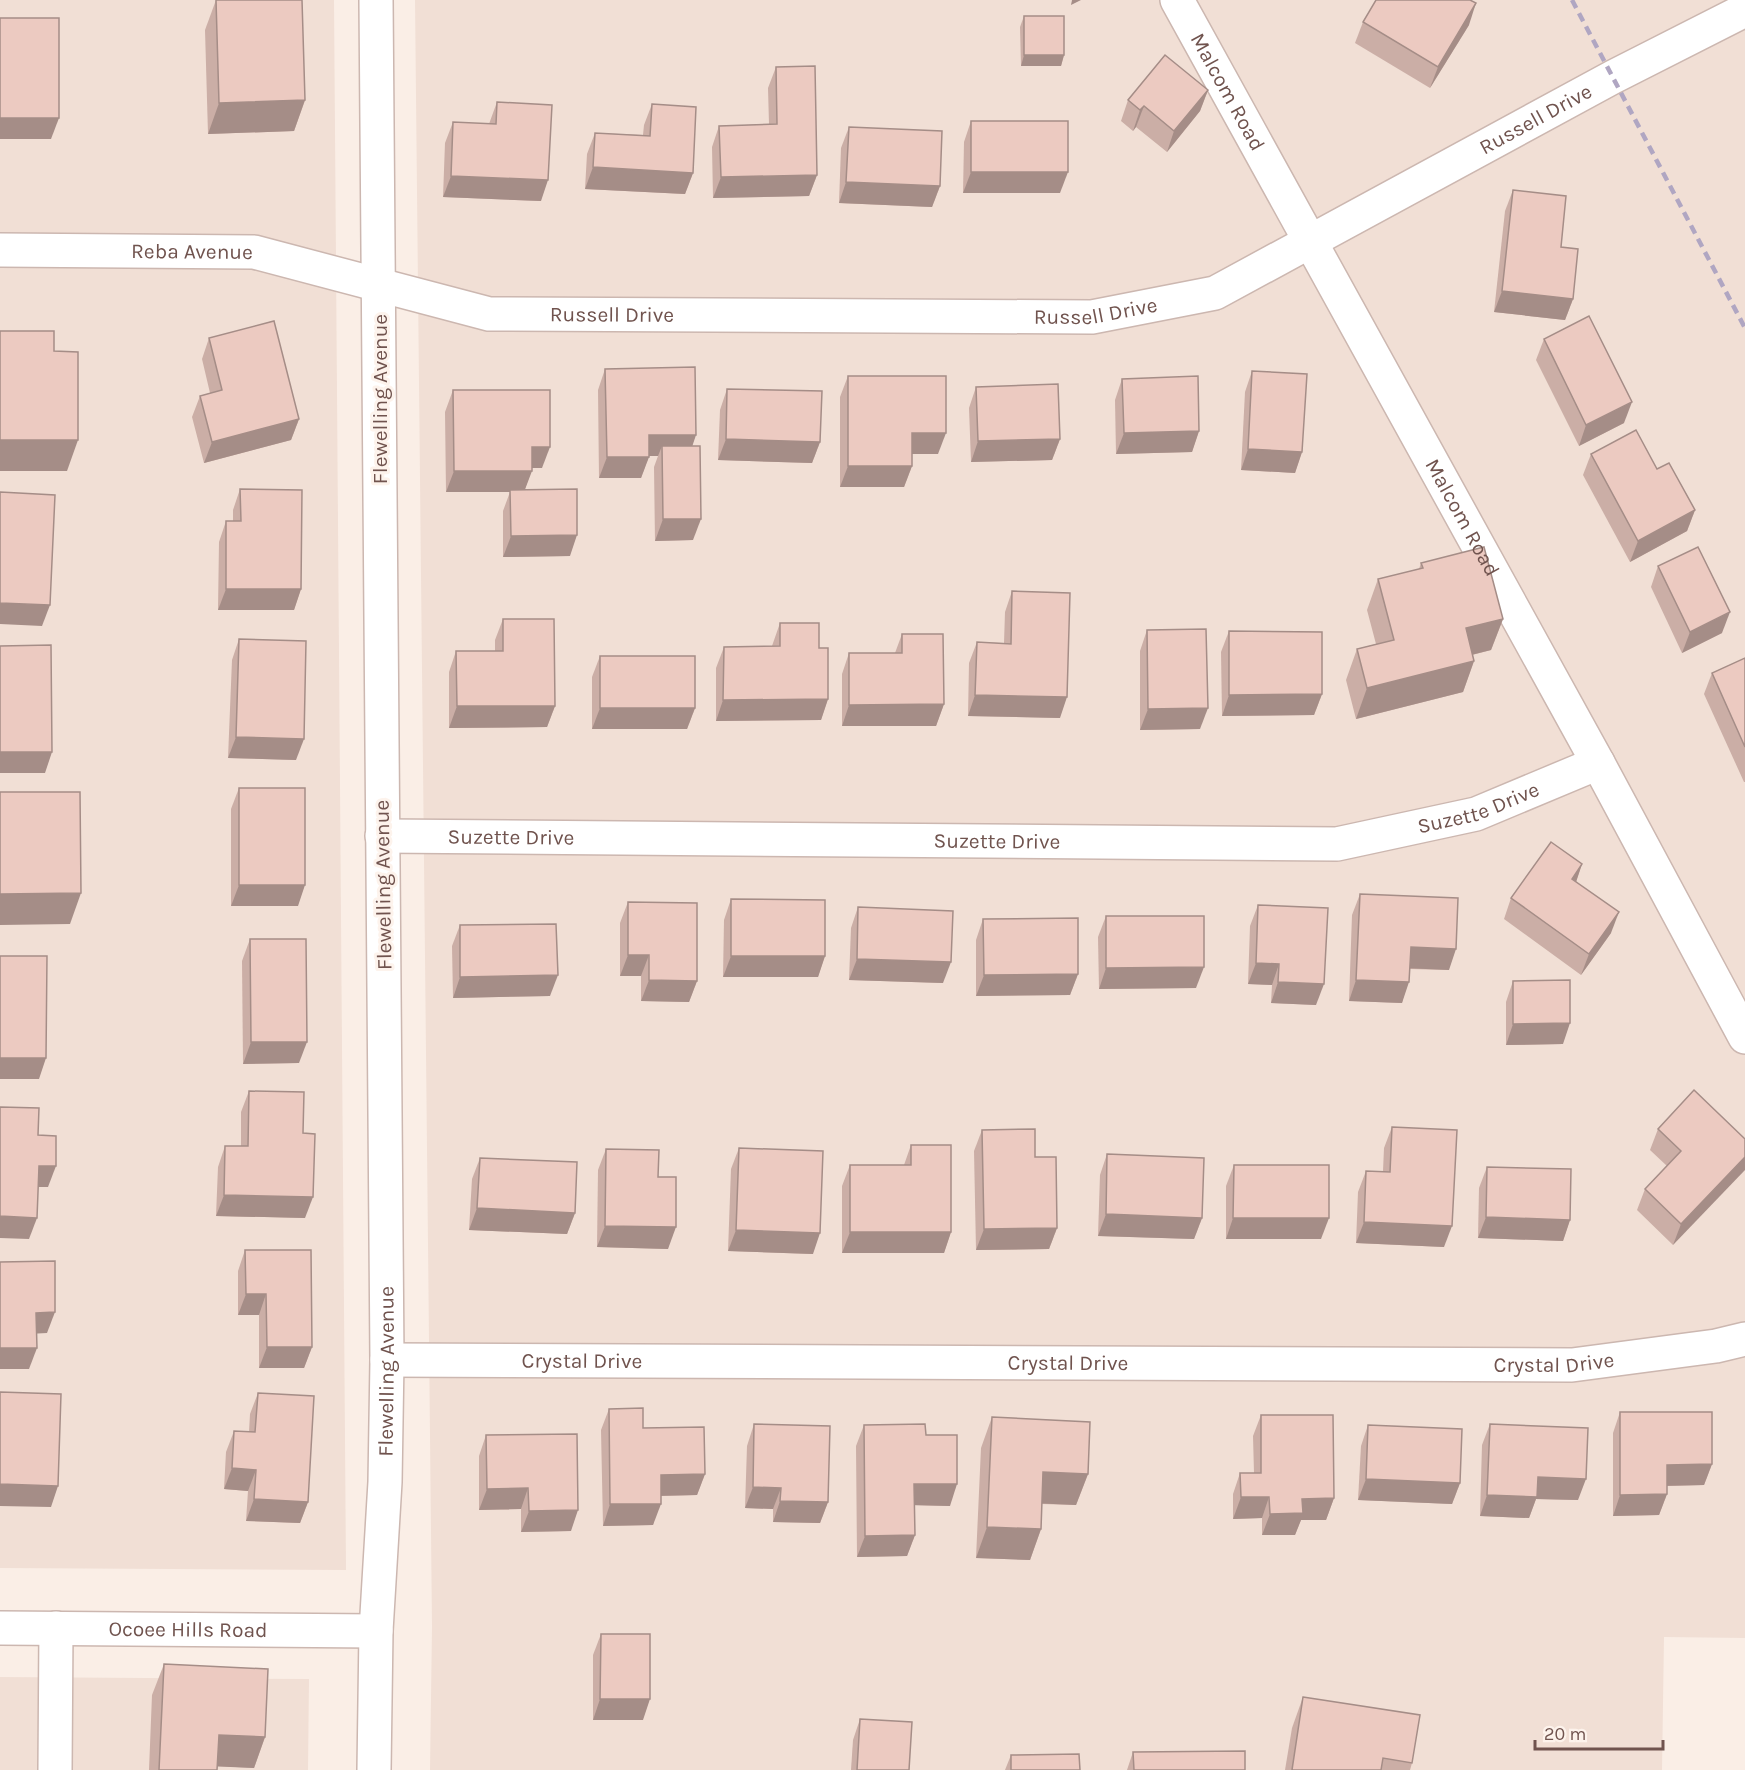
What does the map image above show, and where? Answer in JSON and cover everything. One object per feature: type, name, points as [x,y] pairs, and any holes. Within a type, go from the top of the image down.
[{"type":"street","name":"Flewelling Avenue","points":[[374,1770],[376,1631],[385,1482],[387,1360],[376,0]]},
{"type":"street","name":"Malcom Road","points":[[1178,0],[1598,763],[1745,1037]]},
{"type":"street","name":"Russell Drive","points":[[379,285],[489,314],[1092,317],[1215,293],[1612,77],[1745,10]]},
{"type":"street","name":"Reba Avenue","points":[[0,250],[254,252],[379,285]]},
{"type":"street","name":"Suzette Drive","points":[[382,836],[1338,844],[1476,814],[1598,763]]},
{"type":"street","name":"Crystal Drive","points":[[387,1360],[1572,1365],[1716,1346],[1745,1339]]},
{"type":"street","name":"Ocoee Hills Road","points":[[0,1628],[376,1631]]},
{"type":"street","points":[[55,1770],[56,1628]]},
{"type":"shaded area","points":[[0,0],[334,0],[346,1570],[0,1568]]},
{"type":"shaded area","points":[[415,0],[1745,0],[1745,1638],[1664,1637],[1662,1770],[430,1770],[432,1627]]},
{"type":"shaded area","points":[[0,1677],[309,1679],[308,1770],[0,1770]]},
{"type":"building","points":[[216,0],[302,0],[305,100],[219,103]]},
{"type":"building","points":[[1376,0],[1470,0],[1476,3],[1438,67],[1363,22]]},
{"type":"building","points":[[1024,16],[1064,16],[1064,55],[1024,55]]},
{"type":"building","points":[[0,18],[59,18],[59,118],[0,118]]},
{"type":"building","points":[[1165,55],[1208,90],[1174,131],[1144,106],[1140,110],[1128,100]]},
{"type":"building","points":[[815,66],[817,175],[721,177],[719,126],[777,124],[776,67]]},
{"type":"building","points":[[497,102],[552,105],[548,180],[451,176],[453,122],[496,124]]},
{"type":"building","points":[[652,104],[696,107],[693,173],[593,167],[595,133],[650,136]]},
{"type":"building","points":[[971,121],[1068,121],[1068,172],[971,172]]},
{"type":"building","points":[[849,127],[942,131],[940,186],[846,182]]},
{"type":"building","points":[[1513,190],[1566,196],[1561,247],[1578,249],[1573,299],[1502,291]]},
{"type":"building","points":[[1589,316],[1632,402],[1586,425],[1544,339]]},
{"type":"building","points":[[274,321],[299,419],[212,442],[200,396],[222,390],[209,338]]},
{"type":"building","points":[[0,331],[54,331],[54,351],[78,352],[78,440],[0,440]]},
{"type":"building","points":[[695,367],[696,435],[649,435],[649,457],[607,457],[605,369]]},
{"type":"building","points":[[1252,371],[1307,374],[1302,452],[1248,449]]},
{"type":"building","points":[[848,376],[946,376],[946,433],[912,433],[912,466],[848,466]]},
{"type":"building","points":[[1198,376],[1199,431],[1124,433],[1122,379]]},
{"type":"building","points":[[1058,384],[1060,439],[978,441],[976,387]]},
{"type":"building","points":[[727,389],[822,391],[820,442],[726,439]]},
{"type":"building","points":[[453,390],[550,390],[550,447],[532,447],[532,471],[454,471]]},
{"type":"building","points":[[1636,430],[1657,469],[1669,463],[1695,510],[1638,541],[1591,454]]},
{"type":"building","points":[[662,446],[700,446],[701,519],[663,519]]},
{"type":"building","points":[[240,489],[302,490],[301,589],[226,589],[226,521],[241,521]]},
{"type":"building","points":[[577,489],[577,535],[511,536],[510,490]]},
{"type":"building","points":[[0,492],[55,495],[50,605],[0,603]]},
{"type":"building","points":[[1484,547],[1503,619],[1466,628],[1474,661],[1367,688],[1357,649],[1394,640],[1378,579],[1423,568],[1421,563]]},
{"type":"building","points":[[1698,547],[1730,612],[1690,632],[1658,566]]},
{"type":"building","points":[[1012,591],[1070,593],[1067,697],[975,695],[977,642],[1011,644]]},
{"type":"building","points":[[503,619],[554,619],[555,706],[457,706],[456,651],[503,651]]},
{"type":"building","points":[[780,623],[819,623],[819,648],[828,648],[828,699],[723,700],[724,647],[780,646]]},
{"type":"building","points":[[1206,629],[1208,708],[1148,709],[1147,630]]},
{"type":"building","points":[[1229,631],[1322,632],[1322,694],[1229,695]]},
{"type":"building","points":[[902,634],[943,634],[944,704],[849,705],[849,653],[902,653]]},
{"type":"building","points":[[239,639],[306,641],[304,739],[236,737]]},
{"type":"building","points":[[51,645],[52,752],[0,752],[0,646]]},
{"type":"building","points":[[600,656],[695,656],[695,708],[600,708]]},
{"type":"building","points":[[1745,658],[1745,747],[1712,673]]},
{"type":"building","points":[[239,788],[305,788],[305,885],[239,885]]},
{"type":"building","points":[[0,792],[80,792],[81,893],[0,894]]},
{"type":"building","points":[[1551,842],[1582,864],[1572,879],[1619,912],[1589,954],[1511,898]]},
{"type":"building","points":[[1360,894],[1458,898],[1456,949],[1411,947],[1409,982],[1356,980]]},
{"type":"building","points":[[731,899],[825,900],[825,956],[731,956]]},
{"type":"building","points":[[628,902],[697,903],[697,981],[649,980],[649,955],[628,955]]},
{"type":"building","points":[[1258,905],[1328,908],[1324,984],[1278,982],[1279,964],[1256,963]]},
{"type":"building","points":[[858,907],[953,911],[951,962],[857,959]]},
{"type":"building","points":[[1106,916],[1204,916],[1204,967],[1106,968]]},
{"type":"building","points":[[1078,918],[1078,974],[984,975],[983,919]]},
{"type":"building","points":[[556,924],[558,975],[460,977],[460,925]]},
{"type":"building","points":[[250,939],[306,939],[307,1042],[251,1042]]},
{"type":"building","points":[[0,956],[47,956],[46,1058],[0,1058]]},
{"type":"building","points":[[1570,980],[1570,1023],[1513,1024],[1513,981]]},
{"type":"building","points":[[1694,1090],[1745,1139],[1745,1157],[1681,1224],[1645,1189],[1681,1151],[1658,1129]]},
{"type":"building","points":[[249,1091],[304,1092],[303,1133],[315,1134],[313,1197],[224,1195],[225,1146],[248,1146]]},
{"type":"building","points":[[0,1107],[39,1108],[38,1135],[56,1136],[56,1166],[39,1166],[37,1218],[0,1216]]},
{"type":"building","points":[[1392,1127],[1457,1130],[1452,1226],[1364,1222],[1366,1171],[1390,1172]]},
{"type":"building","points":[[1035,1129],[1035,1157],[1056,1157],[1057,1228],[984,1229],[982,1130]]},
{"type":"building","points":[[911,1145],[951,1145],[951,1232],[850,1232],[850,1165],[911,1165]]},
{"type":"building","points":[[739,1148],[823,1151],[820,1233],[736,1230]]},
{"type":"building","points":[[606,1149],[659,1150],[658,1177],[676,1177],[676,1227],[605,1226]]},
{"type":"building","points":[[1107,1154],[1204,1158],[1202,1218],[1106,1214]]},
{"type":"building","points":[[480,1158],[577,1162],[575,1213],[477,1208]]},
{"type":"building","points":[[1234,1165],[1329,1165],[1329,1218],[1233,1218]]},
{"type":"building","points":[[1487,1167],[1571,1169],[1570,1220],[1486,1217]]},
{"type":"building","points":[[245,1250],[311,1250],[312,1347],[267,1347],[266,1294],[246,1294]]},
{"type":"building","points":[[55,1261],[55,1312],[36,1313],[37,1348],[0,1348],[0,1262]]},
{"type":"building","points":[[0,1392],[61,1394],[58,1486],[0,1484]]},
{"type":"building","points":[[258,1393],[314,1396],[308,1502],[254,1499],[256,1470],[232,1468],[234,1431],[255,1432]]},
{"type":"building","points":[[643,1408],[643,1428],[704,1427],[705,1474],[661,1475],[661,1504],[610,1504],[609,1409]]},
{"type":"building","points":[[1620,1412],[1712,1412],[1712,1464],[1667,1465],[1667,1494],[1620,1495]]},
{"type":"building","points":[[1261,1415],[1333,1415],[1334,1498],[1302,1499],[1303,1513],[1270,1514],[1269,1497],[1241,1497],[1240,1473],[1261,1473]]},
{"type":"building","points":[[992,1417],[1090,1422],[1088,1474],[1043,1472],[1041,1529],[987,1527]]},
{"type":"building","points":[[754,1424],[830,1426],[828,1502],[780,1501],[781,1488],[753,1487]]},
{"type":"building","points":[[925,1424],[926,1435],[957,1435],[957,1484],[914,1484],[915,1535],[865,1536],[864,1425]]},
{"type":"building","points":[[1490,1424],[1588,1428],[1586,1479],[1538,1477],[1537,1497],[1487,1495]]},
{"type":"building","points":[[1368,1425],[1462,1429],[1460,1483],[1366,1479]]},
{"type":"building","points":[[577,1434],[578,1510],[529,1511],[528,1488],[487,1489],[486,1435]]},
{"type":"building","points":[[601,1634],[650,1634],[650,1699],[600,1699]]},
{"type":"building","points":[[164,1664],[268,1669],[265,1737],[219,1735],[217,1770],[159,1770]]},
{"type":"building","points":[[1303,1697],[1420,1715],[1412,1763],[1383,1758],[1381,1770],[1292,1770]]},
{"type":"building","points":[[860,1719],[912,1722],[909,1770],[857,1770]]},
{"type":"building","points":[[1245,1751],[1245,1770],[1134,1770],[1133,1752]]},
{"type":"building","points":[[1079,1754],[1080,1770],[1011,1770],[1011,1755]]},
{"type":"railway","points":[[1572,0],[1745,328]]}]
